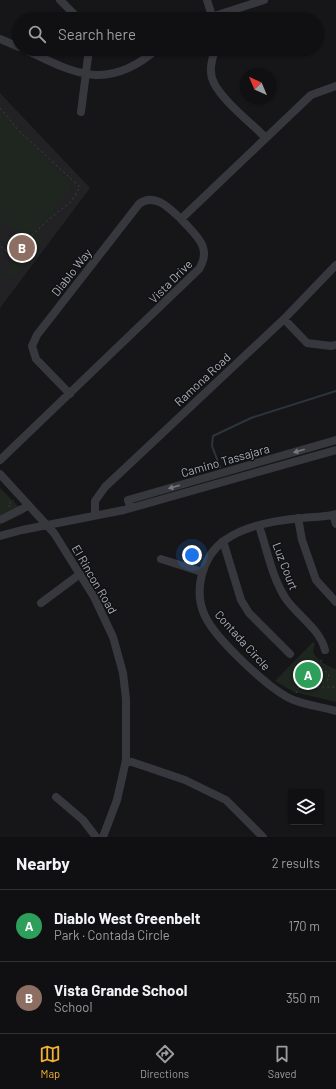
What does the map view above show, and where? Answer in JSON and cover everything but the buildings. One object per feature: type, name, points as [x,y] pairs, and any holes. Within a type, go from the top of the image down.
[{"type":"street","points":[[60,0],[72,12]]},
{"type":"street","points":[[208,0],[209,12]]},
{"type":"street","points":[[228,12],[264,0]]},
{"type":"street","points":[[0,40],[12,44]]},
{"type":"street","points":[[38,56],[59,66],[86,75],[106,74],[126,70],[149,56]]},
{"type":"street","points":[[81,112],[88,56]]},
{"type":"street","points":[[213,56],[211,61],[213,82],[221,93],[266,138]]},
{"type":"street","points":[[181,219],[311,95],[336,86]]},
{"type":"street","name":"Diablo Way","points":[[70,394],[36,359],[32,346],[37,335],[143,201],[156,200],[164,204],[181,219]]},
{"type":"street","name":"Vista Drive","points":[[0,460],[191,278],[205,260],[205,250],[201,242],[181,219]]},
{"type":"street","name":"Ramona Road","points":[[95,515],[95,501],[104,487],[284,319],[336,266]]},
{"type":"street","points":[[284,319],[307,343],[331,346],[336,345]]},
{"type":"street","name":"Camino Tassajara","points":[[130,508],[128,500],[336,440]]},
{"type":"street","name":"Camino Tassajara","points":[[0,536],[45,525],[130,508],[336,450]]},
{"type":"street","name":"El Rincon Road","points":[[0,474],[54,534],[94,597],[109,627],[118,655],[126,699],[126,760],[123,782],[103,837]]},
{"type":"street","points":[[2,519],[28,506]]},
{"type":"street","points":[[335,514],[336,524]]},
{"type":"street","name":"Contada Circle","points":[[335,514],[298,518],[259,526],[236,533],[214,550],[202,572],[200,596],[202,609],[207,621],[264,682],[289,698],[336,711]]},
{"type":"street","points":[[298,518],[316,580],[336,602]]},
{"type":"street","name":"Luz Court","points":[[259,526],[281,589],[286,599],[319,636],[326,650]]},
{"type":"street","points":[[224,541],[241,600],[249,613],[290,654]]},
{"type":"street","points":[[161,559],[202,572]]},
{"type":"street","points":[[41,603],[80,574]]},
{"type":"street","points":[[126,760],[185,780],[226,800],[263,837]]},
{"type":"street","points":[[56,797],[83,820],[96,837],[114,810]]},
{"type":"path","points":[[0,108],[20,131],[80,187],[71,202],[50,218],[30,237],[16,257],[0,246]]},
{"type":"path","points":[[314,688],[329,679],[328,673],[321,669],[319,665],[326,650]]},
{"type":"path","points":[[296,694],[299,687],[336,687]]},
{"type":"shaded area","points":[[0,93],[90,188],[0,308]]},
{"type":"shaded area","points":[[0,111],[49,162],[48,164],[64,176],[69,183],[70,193],[28,238],[0,220]]},
{"type":"shaded area","points":[[33,234],[43,242],[21,270],[12,276],[4,274]]},
{"type":"shaded area","points":[[0,488],[25,513],[0,525]]},
{"type":"shaded area","points":[[313,642],[315,644],[313,651],[316,657],[326,665],[336,669],[336,702],[294,692],[275,681]]},
{"type":"waterway","points":[[220,467],[212,446],[213,436],[251,418],[336,391]]},
{"type":"place","name":"Vista Grande School","points":[[22,248]]},
{"type":"place","name":"Diablo West Greenbelt","points":[[308,675]]}]
